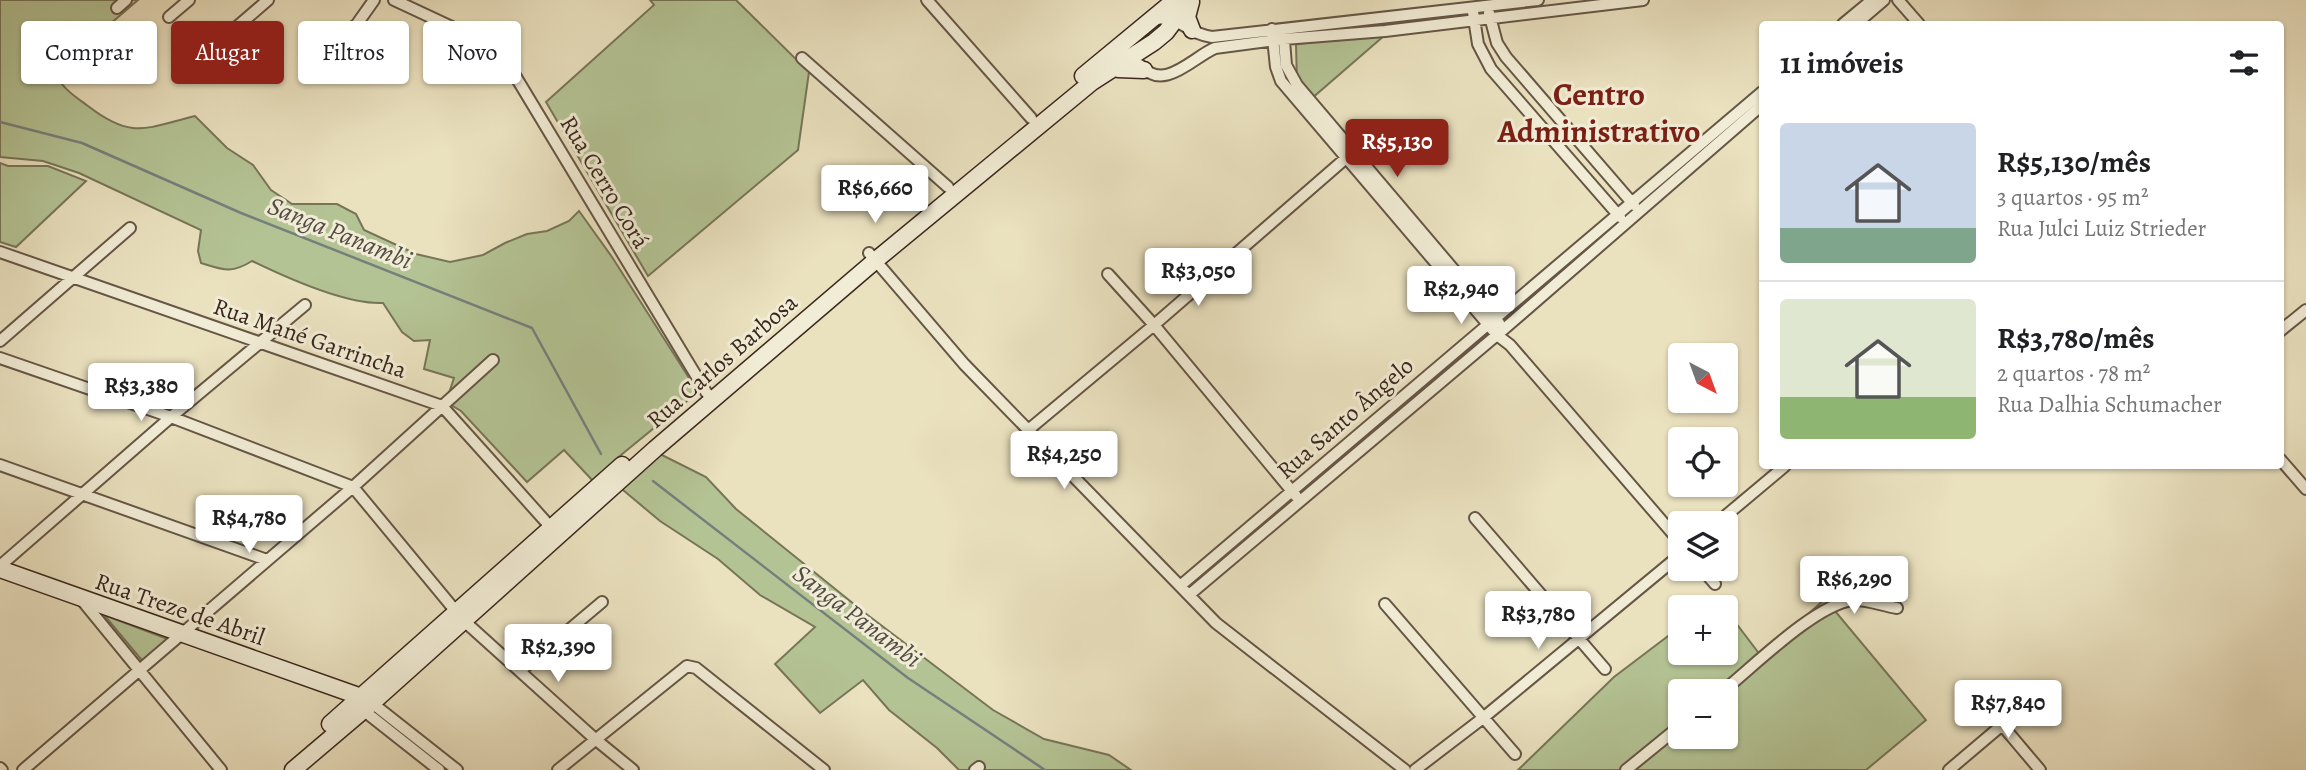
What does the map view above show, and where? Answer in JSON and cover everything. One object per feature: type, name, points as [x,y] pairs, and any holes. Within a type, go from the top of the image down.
[{"type":"street","points":[[169,17],[190,0]]},
{"type":"street","points":[[244,21],[268,0]]},
{"type":"street","points":[[359,21],[374,0]]},
{"type":"street","name":"Rua Cerro Corá","points":[[394,0],[499,49],[709,396]]},
{"type":"street","points":[[927,0],[1031,118]]},
{"type":"street","name":"Rua Carlos Barbosa","points":[[872,257],[948,187],[1175,0]]},
{"type":"street","points":[[1191,0],[1187,17],[1192,30]]},
{"type":"street","name":"Rua Carlos Barbosa","points":[[278,770],[872,257],[1092,82],[1112,69],[1139,63],[1191,0]]},
{"type":"street","points":[[1133,37],[1139,63],[1157,75],[1169,75],[1190,66],[1215,48],[1278,35],[1472,6],[1538,0]]},
{"type":"street","points":[[1154,19],[1175,19],[1192,30],[1212,37],[1385,31],[1643,0]]},
{"type":"street","points":[[1847,21],[1872,0]]},
{"type":"street","points":[[1860,21],[1884,0]]},
{"type":"street","points":[[1898,0],[1916,21]]},
{"type":"street","points":[[1487,5],[1497,43],[1506,57],[1640,213]]},
{"type":"street","points":[[1472,6],[1478,44],[1491,69],[1626,225]]},
{"type":"street","points":[[1278,35],[1281,81],[1346,158],[1492,320]]},
{"type":"street","points":[[1278,35],[1286,65],[1297,85],[1510,345],[1668,528]]},
{"type":"street","points":[[802,58],[948,187]]},
{"type":"street","name":"Rua Santo Ângelo","points":[[1189,595],[1492,320],[1630,202],[1758,107]]},
{"type":"street","name":"Rua Santo Ângelo","points":[[1180,586],[1500,332],[1640,213],[1758,107]]},
{"type":"street","points":[[1027,431],[1346,158]]},
{"type":"street","points":[[0,341],[130,228]]},
{"type":"street","name":"Rua Mané Garrincha","points":[[0,252],[442,406],[554,531]]},
{"type":"street","points":[[872,257],[964,364],[1216,623],[1405,770]]},
{"type":"street","points":[[1108,274],[1154,325],[1296,496]]},
{"type":"street","points":[[0,568],[171,417],[305,305]]},
{"type":"street","points":[[2284,328],[2306,310]]},
{"type":"street","points":[[0,358],[171,417],[354,487],[460,615],[595,739],[634,770]]},
{"type":"street","points":[[23,770],[354,487],[493,360]]},
{"type":"street","points":[[2284,464],[2305,488]]},
{"type":"street","points":[[0,465],[267,560]]},
{"type":"street","points":[[1731,511],[1781,469]]},
{"type":"street","points":[[1475,518],[1605,669]]},
{"type":"street","points":[[1415,770],[1483,718],[1668,565]]},
{"type":"street","name":"Rua Treze de Abril","points":[[0,568],[360,700],[457,770]]},
{"type":"street","points":[[80,599],[221,770]]},
{"type":"street","points":[[1737,679],[1809,619],[1833,606],[1854,600],[1897,608]]},
{"type":"street","points":[[520,671],[602,602]]},
{"type":"street","points":[[1385,604],[1515,754]]},
{"type":"street","points":[[558,770],[687,666],[696,668],[824,770]]},
{"type":"street","points":[[1949,770],[2047,687]]},
{"type":"street","name":"Rua Carlos Barbosa","points":[[293,770],[360,700]]},
{"type":"street","name":"Rua Treze de Abril","points":[[360,700],[439,770]]},
{"type":"street","points":[[2002,725],[2040,770]]},
{"type":"street","points":[[1626,770],[1668,736]]},
{"type":"green space","points":[[0,0],[138,0],[114,21],[21,21],[21,84],[62,84],[103,117],[128,127],[151,127],[195,116],[227,148],[253,165],[271,190],[292,204],[337,204],[356,214],[364,230],[416,254],[450,262],[483,255],[527,234],[547,231],[569,221],[579,211],[612,257],[698,392],[593,481],[564,450],[527,482],[461,411],[446,402],[454,378],[424,369],[430,340],[414,341],[402,332],[383,303],[334,295],[252,261],[227,270],[201,263],[198,251],[201,230],[79,173],[43,161],[0,157]]},
{"type":"green space","points":[[650,0],[736,0],[809,72],[798,150],[648,276],[546,102],[654,5]]},
{"type":"green space","points":[[1385,35],[1311,99],[1297,83],[1296,44]]},
{"type":"green space","points":[[0,163],[8,166],[48,166],[86,181],[16,247],[0,242]]},
{"type":"green space","points":[[654,451],[706,477],[736,509],[865,613],[993,710],[1044,739],[1109,755],[1131,770],[959,770],[937,748],[889,710],[863,680],[820,713],[775,664],[815,627],[760,595],[718,559],[660,521],[617,485]]},
{"type":"green space","points":[[1825,599],[1926,720],[1866,770],[1518,770],[1614,677],[1668,636],[1668,665],[1738,665],[1738,626],[1761,656]]},
{"type":"green space","points":[[104,615],[173,641],[145,664]]},
{"type":"waterway","name":"Sanga Panambi","points":[[0,122],[82,143],[241,213],[532,328],[601,454]]},
{"type":"waterway","name":"Sanga Panambi","points":[[653,481],[908,678],[1045,770]]},
{"type":"district","name":"Centro Administrativo","points":[[1599,112]]}]
